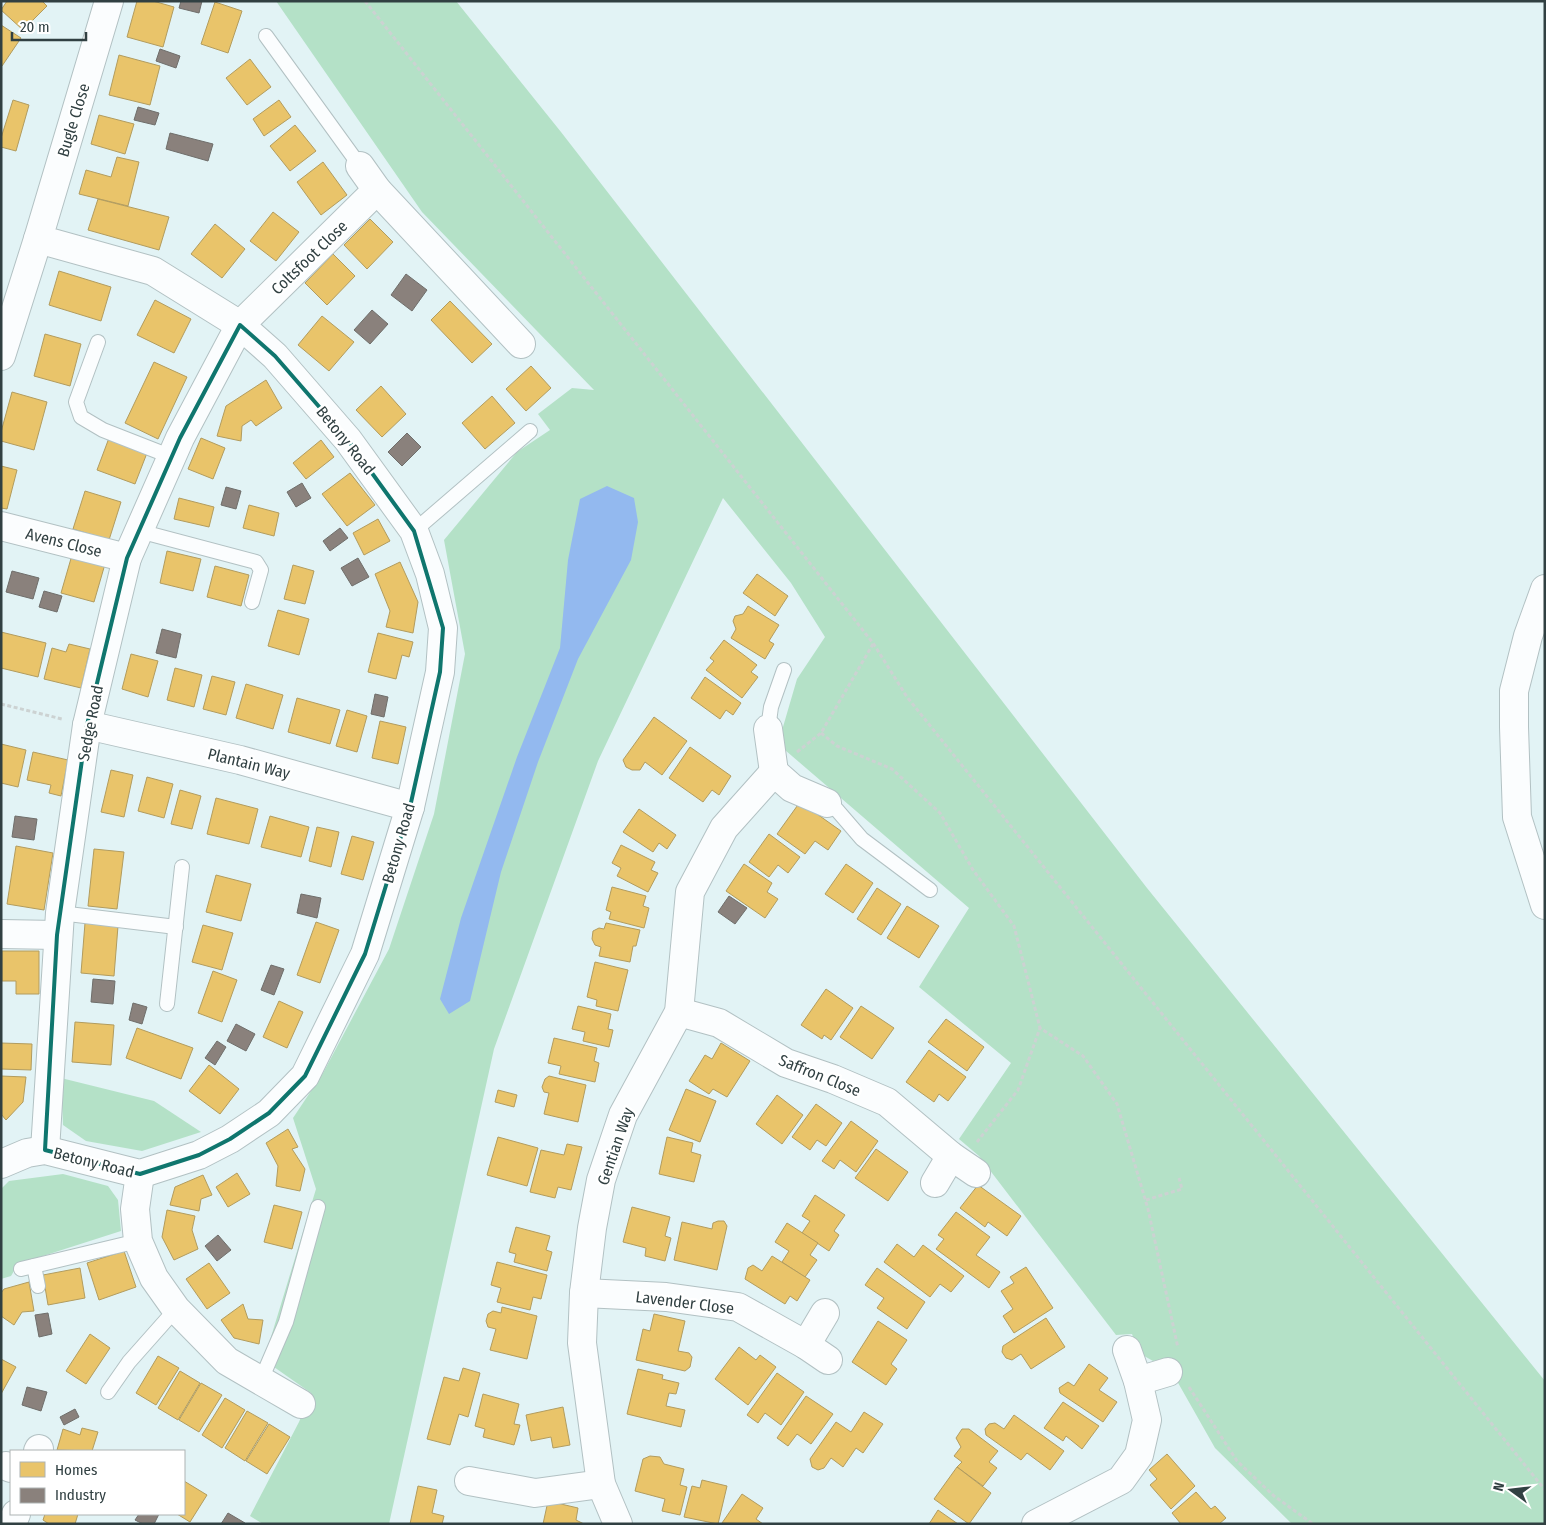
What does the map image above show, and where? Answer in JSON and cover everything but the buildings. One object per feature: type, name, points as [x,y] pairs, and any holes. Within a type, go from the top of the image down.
[{"type":"street","name":"Bugle Close","points":[[1,356],[109,1]]},
{"type":"street","points":[[360,166],[377,190],[521,344]]},
{"type":"street","name":"Coltsfoot Close","points":[[240,325],[377,190]]},
{"type":"street","points":[[38,239],[153,271],[240,325]]},
{"type":"street","name":"Sedge Road","points":[[45,1150],[59,924],[87,725],[127,558],[172,457],[240,325]]},
{"type":"street","name":"Betony Road","points":[[1,1164],[27,1153],[45,1150],[140,1174],[199,1155],[230,1139],[269,1113],[306,1076],[365,954],[410,807],[440,672],[443,628],[430,574],[414,531],[348,440],[274,356],[240,325]]},
{"type":"street","name":"Avens Close","points":[[1,526],[127,558]]},
{"type":"street","points":[[1545,588],[1528,636],[1514,691],[1517,817],[1545,905]]},
{"type":"street","name":"Plantain Way","points":[[87,725],[240,760],[410,807]]},
{"type":"street","points":[[768,729],[774,772],[792,788],[827,803]]},
{"type":"street","name":"Gentian Way","points":[[618,1524],[601,1484],[582,1343],[584,1293],[592,1228],[601,1180],[623,1115],[679,1012],[690,892],[724,828],[774,772]]},
{"type":"street","points":[[1,934],[59,924]]},
{"type":"street","name":"Saffron Close","points":[[679,1012],[719,1023],[786,1063],[833,1079],[887,1102],[963,1163]]},
{"type":"street","points":[[935,1183],[963,1163]]},
{"type":"street","points":[[140,1174],[135,1209],[138,1241],[154,1278],[176,1309],[228,1361],[301,1404]]},
{"type":"street","name":"Lavender Close","points":[[584,1293],[666,1297],[738,1308],[806,1345],[828,1360]]},
{"type":"street","points":[[806,1345],[825,1313]]},
{"type":"street","points":[[1036,1524],[1121,1480],[1140,1455],[1147,1420],[1138,1382],[1127,1350]]},
{"type":"street","points":[[1138,1382],[1177,1368]]},
{"type":"street","points":[[469,1481],[535,1493],[601,1484]]},
{"type":"lane","points":[[266,36],[360,166]]},
{"type":"lane","points":[[98,342],[76,402],[81,417],[102,430],[172,457]]},
{"type":"lane","points":[[414,531],[530,431]]},
{"type":"lane","points":[[139,531],[256,562],[261,570],[252,602]]},
{"type":"lane","points":[[768,729],[771,707],[784,670]]},
{"type":"lane","points":[[827,803],[838,810],[867,842],[930,890]]},
{"type":"lane","points":[[167,1004],[182,867]]},
{"type":"lane","points":[[59,924],[176,927]]},
{"type":"lane","points":[[261,1380],[286,1322],[318,1207]]},
{"type":"lane","points":[[38,1286],[27,1267],[138,1241]]},
{"type":"lane","points":[[108,1392],[129,1362],[176,1309]]},
{"type":"path","points":[[365,1],[873,644],[907,697],[1545,1490]]},
{"type":"path","points":[[774,772],[821,733],[873,644]]},
{"type":"path","points":[[1,704],[87,725]]},
{"type":"path","points":[[821,733],[837,746],[892,769],[940,812],[973,870],[1014,926],[1040,1028],[1018,1090],[963,1163]]},
{"type":"path","points":[[1040,1028],[1083,1056],[1117,1104],[1146,1200],[1177,1368],[1237,1461],[1274,1496],[1313,1524]]},
{"type":"path","points":[[1146,1200],[1182,1189],[1179,1178]]},
{"type":"highlighted area","points":[[240,325],[275,356],[348,440],[414,531],[443,628],[440,672],[410,807],[365,954],[305,1076],[269,1113],[230,1139],[199,1155],[140,1174],[45,1150],[57,935],[87,725],[127,558],[180,438]]},
{"type":"green space","points":[[276,1],[456,1],[561,132],[1147,888],[1545,1381],[1545,1524],[1292,1524],[1215,1448],[1177,1381],[1171,1358],[1153,1361],[1139,1353],[1132,1334],[1116,1335],[979,1156],[959,1139],[1011,1063],[919,987],[969,908],[778,744],[797,679],[825,637],[791,583],[723,498],[598,761],[494,1049],[389,1524],[263,1524],[250,1516],[299,1422],[311,1393],[264,1360],[316,1189],[293,1118],[323,1073],[389,949],[434,814],[465,654],[444,540],[517,452],[550,430],[538,414],[572,388],[594,390],[422,212]]},
{"type":"green space","points":[[61,1078],[154,1101],[201,1132],[142,1151],[86,1141],[63,1125]]},
{"type":"green space","points":[[63,1174],[108,1186],[118,1200],[121,1231],[18,1264],[11,1276],[1,1279],[1,1189],[9,1181]]},
{"type":"water","points":[[607,486],[634,498],[638,522],[631,560],[578,659],[538,762],[501,872],[470,1001],[449,1014],[440,999],[461,918],[517,757],[560,648],[568,560],[580,499]]}]
